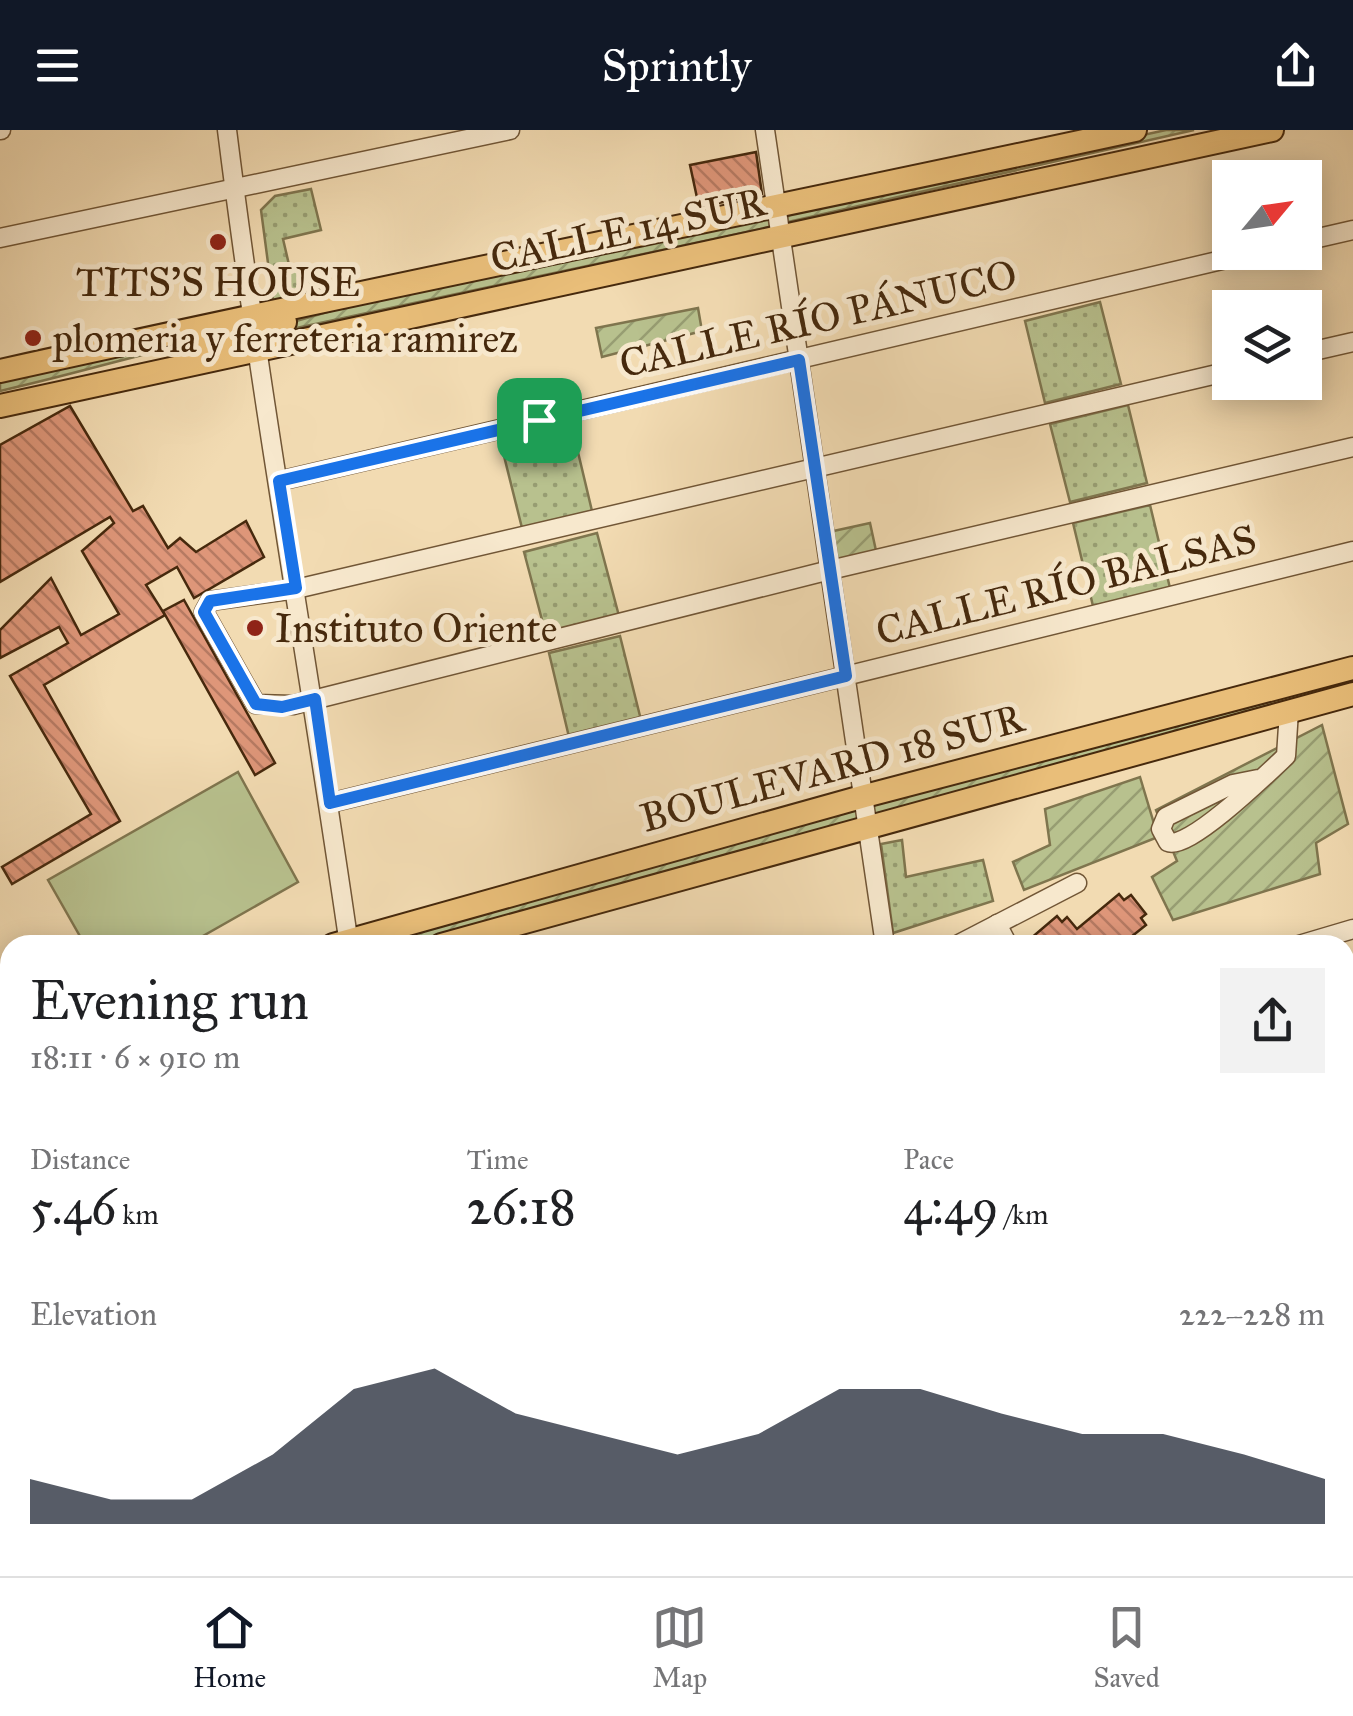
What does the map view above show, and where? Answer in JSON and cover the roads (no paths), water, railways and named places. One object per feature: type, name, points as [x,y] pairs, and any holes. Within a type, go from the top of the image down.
[{"type":"main road","name":"CALLE 14 SUR","points":[[0,406],[129,376],[379,288],[777,208],[1135,130]]},
{"type":"main road","name":"CALLE 14 SUR","points":[[0,372],[254,331],[781,235],[1272,130]]},
{"type":"main road","name":"BOULEVARD 18 SUR","points":[[375,935],[865,796],[1353,668]]},
{"type":"main road","name":"BOULEVARD 18 SUR","points":[[478,935],[1353,694]]},
{"type":"main road","points":[[1087,738],[1094,765]]},
{"type":"main road","points":[[1003,762],[1010,790]]},
{"type":"main road","points":[[938,778],[947,807]]},
{"type":"street","points":[[228,130],[254,331],[330,803],[342,935]]},
{"type":"street","points":[[0,238],[510,130]]},
{"type":"street","points":[[765,130],[884,935]]},
{"type":"street","points":[[1322,237],[1353,230]]},
{"type":"street","name":"CALLE RÍO PÁNUCO","points":[[279,481],[1212,262]]},
{"type":"street","points":[[1322,349],[1353,342]]},
{"type":"street","points":[[1212,375],[296,588],[210,601],[204,612],[256,704],[282,707],[830,570],[1353,446]]},
{"type":"street","name":"CALLE RÍO BALSAS","points":[[330,803],[1353,551]]},
{"type":"street","points":[[1258,780],[1233,784],[1166,817],[1161,829],[1168,842],[1184,842],[1258,780],[1288,750],[1289,711]]},
{"type":"street","points":[[976,935],[1078,883]]},
{"type":"street","points":[[997,924],[1003,935]]},
{"type":"place","name":"TITS'S HOUSE","points":[[218,242]]},
{"type":"place","name":"plomeria y ferreteria ramirez","points":[[33,338]]},
{"type":"place","name":"Instituto Oriente","points":[[255,628]]}]
